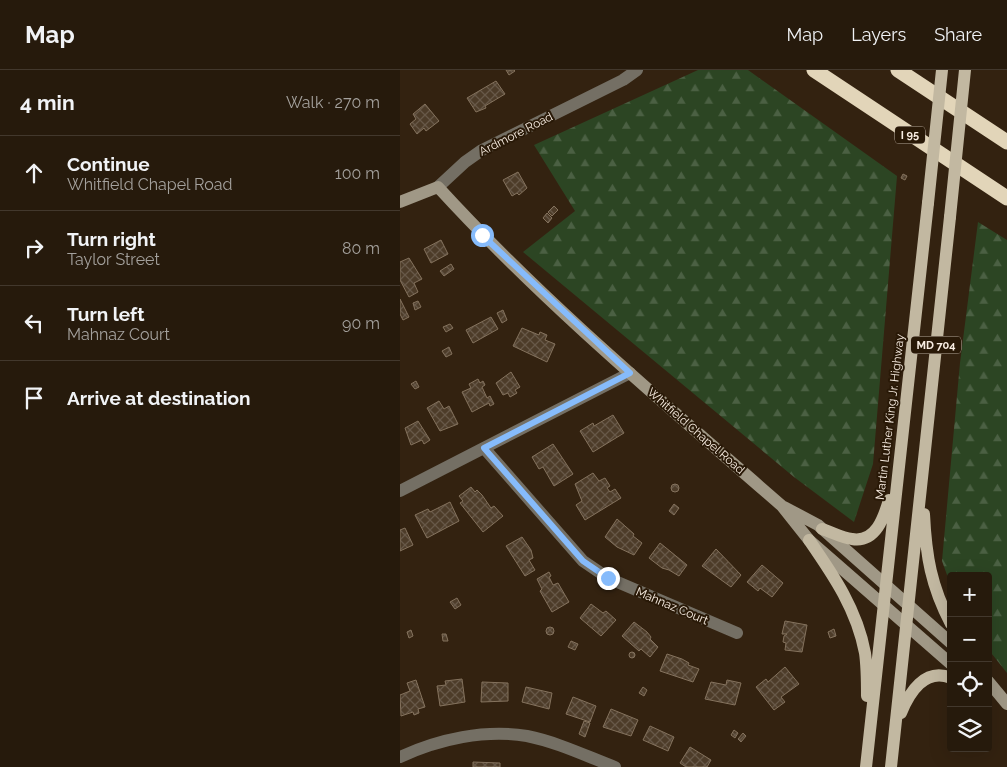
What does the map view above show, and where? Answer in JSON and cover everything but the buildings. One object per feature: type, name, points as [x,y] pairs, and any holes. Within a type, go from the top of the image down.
[{"type":"highway","name":"I 95","points":[[814,70],[1007,198]]},
{"type":"highway","points":[[898,70],[1007,142]]},
{"type":"main road","name":"Martin Luther King Jr. Highway","points":[[866,767],[942,70]]},
{"type":"main road","name":"MD 704","points":[[891,767],[965,70]]},
{"type":"main road","points":[[822,529],[852,539],[871,534],[879,527],[884,518],[898,466]]},
{"type":"main road","points":[[923,472],[926,551],[929,570],[948,617]]},
{"type":"main road","points":[[809,540],[845,594],[860,632],[865,655],[869,738]]},
{"type":"main road","points":[[896,725],[907,697],[916,686],[935,676],[947,678]]},
{"type":"street","name":"Ardmore Road","points":[[400,202],[438,187],[482,150],[623,80],[637,70]]},
{"type":"street","name":"Whitfield Chapel Road","points":[[438,187],[482,235],[536,287],[630,373],[782,506],[809,540],[949,662]]},
{"type":"street","points":[[400,491],[630,373]]},
{"type":"street","name":"Mahnaz Court","points":[[484,448],[583,561],[608,578],[737,633]]},
{"type":"street","name":"Whitfield Chapel Road","points":[[782,506],[822,529],[947,639]]},
{"type":"street","points":[[992,686],[1007,706]]},
{"type":"street","points":[[992,697],[1007,706]]},
{"type":"street","points":[[400,757],[453,739],[473,735],[508,734],[550,742],[596,764],[615,767]]},
{"type":"green space","points":[[698,70],[748,70],[897,176],[873,464],[854,522],[794,477],[523,252],[575,211],[534,145]]},
{"type":"green space","points":[[978,222],[1007,240],[1007,673],[992,654],[992,572],[947,572],[947,575],[942,561],[960,363]]},
{"type":"route","points":[[482,235],[542,294],[630,373],[484,448],[583,561],[608,578]]}]
